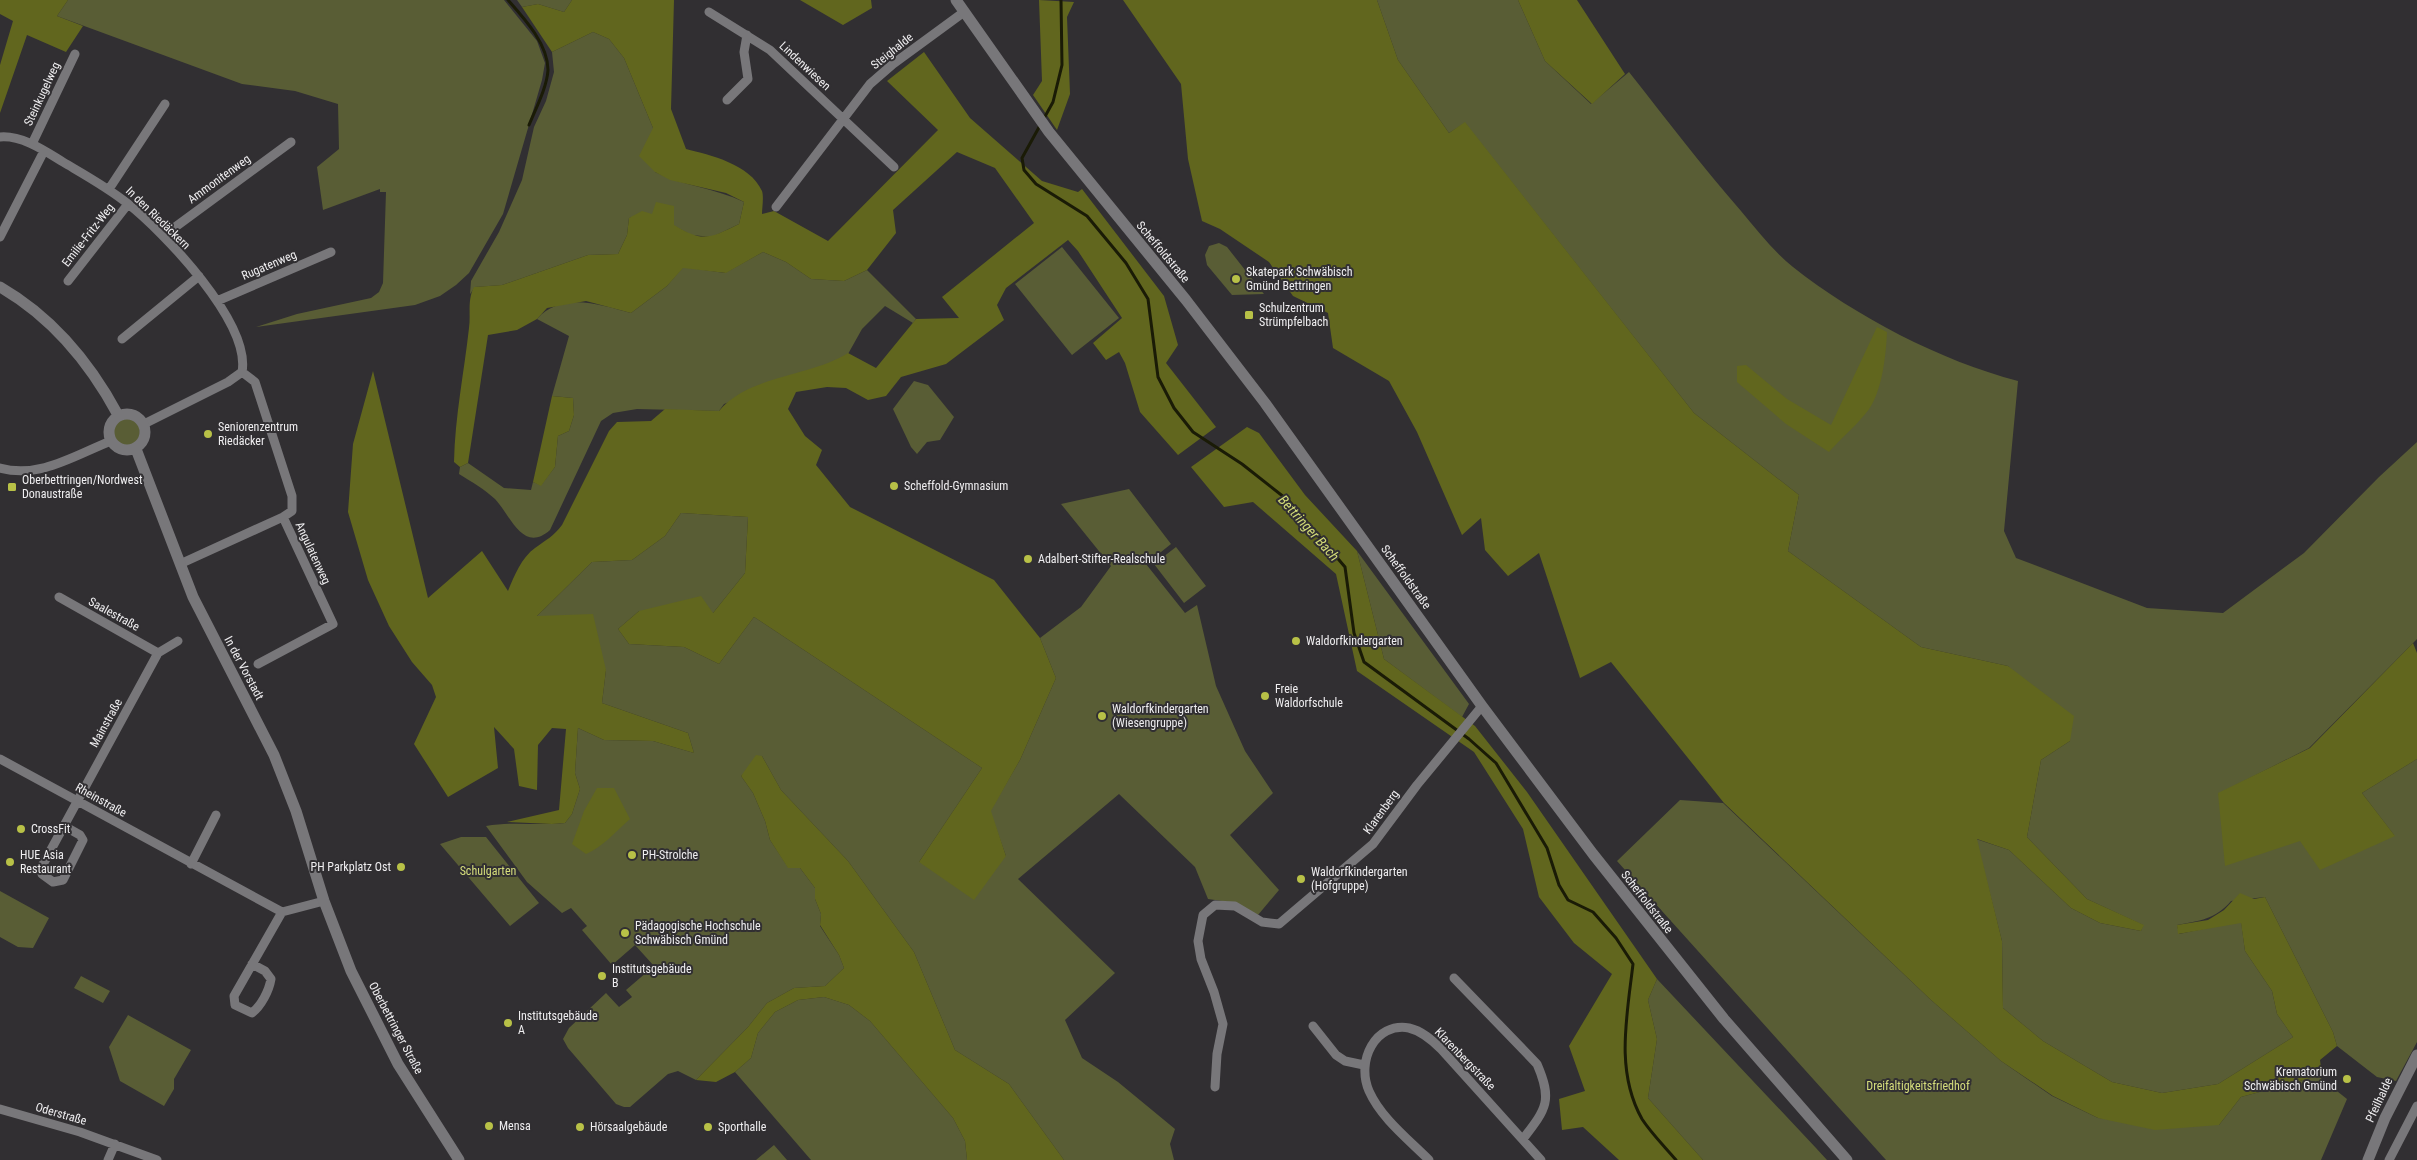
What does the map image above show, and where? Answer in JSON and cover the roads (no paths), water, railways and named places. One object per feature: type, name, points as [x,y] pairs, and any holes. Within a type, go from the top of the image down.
[{"type":"main road","name":"Scheffoldstraße","points":[[956,0],[1049,132],[1186,300],[1266,404],[1482,706],[1673,958],[1847,1160]]},
{"type":"main road","points":[[0,287],[28,305],[67,341],[97,380],[118,416]]},
{"type":"main road","points":[[124,413],[136,415],[144,424],[146,430],[144,441],[136,448],[124,450],[114,445],[111,441],[110,424],[118,416],[124,413]]},
{"type":"main road","name":"In der Vorstadt","points":[[136,448],[180,564],[209,631],[274,755],[296,811],[324,901]]},
{"type":"main road","name":"Oberbettringer Straße","points":[[324,901],[351,971],[381,1033],[417,1096],[459,1160]]},
{"type":"main road","name":"Pfeilhalde","points":[[2370,1160],[2385,1118],[2417,1055]]},
{"type":"street","name":"Lindenwiesen","points":[[709,12],[770,50],[843,118]]},
{"type":"street","name":"Steighalde","points":[[776,206],[870,84],[893,64],[964,12]]},
{"type":"street","points":[[727,100],[748,79],[744,52],[747,35]]},
{"type":"street","name":"Steinkugelweg","points":[[32,144],[75,54]]},
{"type":"street","points":[[109,189],[165,104]]},
{"type":"street","points":[[843,118],[894,167]]},
{"type":"street","name":"In den Riedäckern","points":[[0,137],[13,138],[32,144],[109,189],[163,236],[199,276],[217,301],[242,352],[242,372]]},
{"type":"street","name":"Ammonitenweg","points":[[163,236],[291,142]]},
{"type":"street","points":[[0,237],[44,150]]},
{"type":"street","name":"Emilie-Fritz-Weg","points":[[68,281],[128,204]]},
{"type":"street","name":"Rugatenweg","points":[[217,301],[331,252]]},
{"type":"street","points":[[122,339],[199,276]]},
{"type":"street","points":[[144,424],[228,382],[242,372],[255,382],[292,496],[292,511],[283,517]]},
{"type":"street","points":[[0,468],[22,472],[49,468],[111,441]]},
{"type":"street","name":"Angulatenweg","points":[[180,564],[283,517],[333,624],[258,664]]},
{"type":"street","name":"Saalestraße","points":[[59,597],[158,653]]},
{"type":"street","points":[[158,653],[178,641]]},
{"type":"street","name":"Mainstraße","points":[[64,826],[80,835],[84,840],[64,880],[53,882],[42,874],[41,868],[158,653]]},
{"type":"street","name":"Klarenberg","points":[[1215,1087],[1217,1054],[1223,1024],[1214,992],[1200,959],[1198,941],[1203,915],[1215,905],[1234,906],[1262,922],[1279,924],[1374,844],[1417,785],[1482,706]]},
{"type":"street","name":"Rheinstraße","points":[[0,759],[190,864],[282,912]]},
{"type":"street","points":[[190,864],[216,815]]},
{"type":"street","points":[[252,964],[265,971],[271,979],[270,987],[257,1009],[252,1013],[235,1005],[233,999],[252,964],[282,912],[296,910],[324,901]]},
{"type":"street","points":[[1454,978],[1537,1064],[1544,1081],[1547,1098],[1541,1116],[1523,1139]]},
{"type":"street","points":[[1313,1026],[1340,1058],[1364,1065],[1368,1090],[1384,1114],[1429,1160]]},
{"type":"street","name":"Klarenbergstraße","points":[[1364,1065],[1371,1044],[1381,1033],[1395,1027],[1411,1028],[1424,1034],[1441,1049],[1541,1160]]},
{"type":"street","points":[[2389,1160],[2417,1106]]},
{"type":"street","name":"Oderstraße","points":[[0,1109],[115,1144],[158,1160]]},
{"type":"street","points":[[108,1160],[115,1144]]},
{"type":"waterway","points":[[508,0],[540,41],[547,60],[546,83],[529,125]]},
{"type":"waterway","name":"Bettringer Bach","points":[[1061,0],[1062,65],[1053,102],[1022,158],[1024,170],[1036,184],[1087,216],[1126,263],[1148,299],[1158,377],[1174,408],[1193,432],[1242,464],[1289,501],[1345,567],[1354,633],[1364,662],[1469,739],[1496,763],[1547,848],[1559,885],[1568,900],[1593,912],[1616,938],[1633,964],[1625,1043],[1628,1082],[1642,1119],[1676,1160]]},
{"type":"place","name":"Skatepark Schwäbisch Gmünd Bettringen","points":[[1236,279]]},
{"type":"place","name":"Schulzentrum Strümpfelbach","points":[[1249,315]]},
{"type":"place","name":"Seniorenzentrum Riedäcker","points":[[208,434]]},
{"type":"place","name":"Scheffold-Gymnasium","points":[[894,486]]},
{"type":"place","name":"Oberbettringen/Nordwest Donaustraße","points":[[12,487]]},
{"type":"place","name":"Adalbert-Stifter-Realschule","points":[[1028,559]]},
{"type":"place","name":"Waldorfkindergarten","points":[[1296,641]]},
{"type":"place","name":"Freie Waldorfschule","points":[[1265,696]]},
{"type":"place","name":"Waldorfkindergarten (Wiesengruppe)","points":[[1102,716]]},
{"type":"place","name":"CrossFit","points":[[21,829]]},
{"type":"place","name":"PH-Strolche","points":[[632,855]]},
{"type":"place","name":"HUE Asia Restaurant","points":[[10,862]]},
{"type":"place","name":"PH Parkplatz Ost","points":[[401,867]]},
{"type":"place","name":"Waldorfkindergarten (Hofgruppe)","points":[[1301,879]]},
{"type":"place","name":"Pädagogische Hochschule Schwäbisch Gmünd","points":[[625,933]]},
{"type":"place","name":"Institutsgebäude B","points":[[602,976]]},
{"type":"place","name":"Institutsgebäude A","points":[[508,1023]]},
{"type":"place","name":"Krematorium Schwäbisch Gmünd","points":[[2347,1079]]},
{"type":"place","name":"Mensa","points":[[489,1126]]},
{"type":"place","name":"Hörsaalgebäude","points":[[580,1127]]},
{"type":"place","name":"Sporthalle","points":[[708,1127]]},
{"type":"park label","name":"Schulgarten","points":[[488,871]]},
{"type":"park label","name":"Dreifaltigkeitsfriedhof","points":[[1918,1086]]}]
